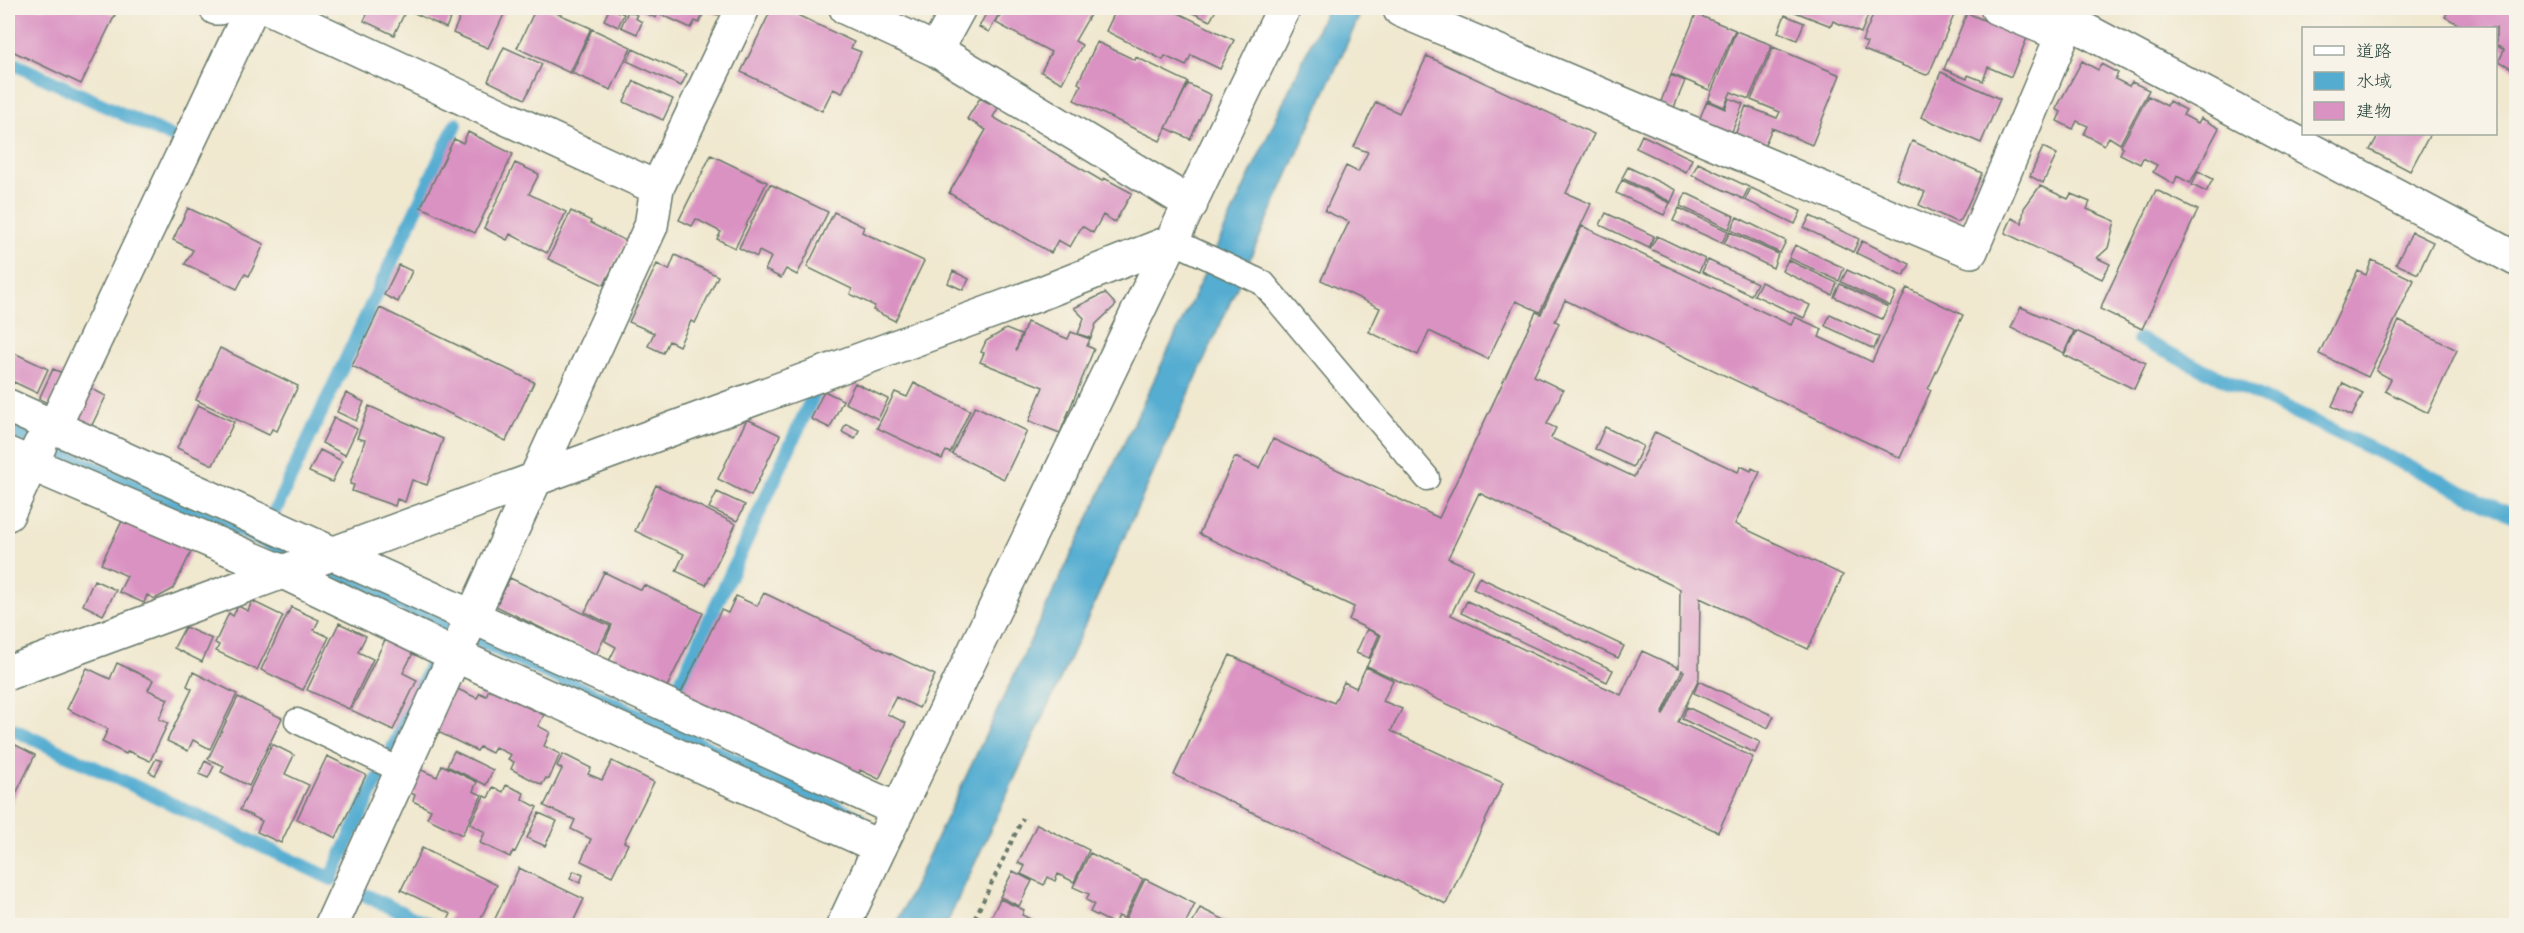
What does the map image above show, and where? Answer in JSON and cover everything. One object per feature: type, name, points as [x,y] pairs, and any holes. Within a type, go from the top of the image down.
[{"type":"street","points":[[8,514],[36,444],[252,8]]},
{"type":"street","points":[[269,8],[657,188]]},
{"type":"street","points":[[331,926],[651,226],[657,188],[743,8]]},
{"type":"street","points":[[846,8],[936,50],[1191,204]]},
{"type":"street","points":[[936,50],[959,8]]},
{"type":"street","points":[[843,926],[1284,8]]},
{"type":"street","points":[[1400,8],[1400,10],[1971,251],[2068,21]]},
{"type":"street","points":[[1997,8],[2068,21],[2517,259]]},
{"type":"street","points":[[8,673],[1039,294],[1173,241]]},
{"type":"street","points":[[8,406],[36,444],[283,572],[455,655],[880,847]]},
{"type":"street","points":[[36,444],[334,553],[898,810]]},
{"type":"lane","points":[[1173,241],[1263,283],[1427,478]]},
{"type":"lane","points":[[297,721],[402,771]]},
{"type":"path","points":[[971,926],[1023,818]]},
{"type":"water","points":[[1327,8],[1363,8],[1040,724],[946,925],[895,926],[1192,300]]},
{"type":"building","points":[[8,8],[100,8],[115,15],[81,84],[8,49]]},
{"type":"building","points":[[370,8],[407,8],[394,35],[364,21]]},
{"type":"building","points":[[412,8],[455,8],[446,28],[410,11]]},
{"type":"building","points":[[464,8],[507,8],[488,48],[453,33]]},
{"type":"building","points":[[536,8],[545,8],[591,28],[570,73],[517,48]]},
{"type":"building","points":[[610,8],[624,14],[618,27],[604,20]]},
{"type":"building","points":[[633,8],[706,8],[699,23],[695,21],[691,28],[658,13],[656,18]]},
{"type":"building","points":[[707,8],[721,8],[718,15],[706,10]]},
{"type":"building","points":[[772,8],[791,8],[789,11],[854,42],[851,48],[861,52],[842,93],[833,89],[822,111],[741,72]]},
{"type":"building","points":[[989,8],[1002,8],[989,32],[979,27]]},
{"type":"building","points":[[1004,8],[1094,8],[1075,41],[1082,45],[1062,83],[1041,72],[1051,52],[996,23]]},
{"type":"building","points":[[1117,8],[1168,8],[1234,40],[1220,69],[1191,55],[1186,66],[1165,56],[1163,60],[1106,31]]},
{"type":"building","points":[[1182,8],[1217,8],[1210,21]]},
{"type":"building","points":[[1791,8],[1871,8],[1861,33],[1833,21],[1831,26],[1790,10]]},
{"type":"building","points":[[1876,8],[1917,8],[1925,11],[1926,8],[1957,8],[1929,74],[1926,75],[1864,50],[1867,43],[1862,41]]},
{"type":"building","points":[[2450,8],[2516,8],[2516,71],[2499,61],[2504,50],[2497,46],[2497,27],[2463,27],[2445,17]]},
{"type":"building","points":[[628,11],[637,15],[635,18],[642,22],[637,34],[621,27]]},
{"type":"building","points":[[1967,13],[2027,38],[2011,77],[1988,67],[1983,81],[1968,75],[1967,79],[1944,69]]},
{"type":"building","points":[[1696,14],[1735,30],[1709,90],[1671,74]]},
{"type":"building","points":[[1785,15],[1804,23],[1797,40],[1778,32]]},
{"type":"building","points":[[592,29],[631,47],[611,90],[572,73]]},
{"type":"building","points":[[1736,31],[1772,45],[1749,99],[1731,92],[1724,107],[1708,100]]},
{"type":"building","points":[[1097,42],[1135,60],[1136,57],[1188,82],[1160,141],[1074,100],[1081,85],[1078,83]]},
{"type":"building","points":[[504,47],[542,64],[525,99],[488,81]]},
{"type":"building","points":[[1773,47],[1840,75],[1812,145],[1772,128],[1764,147],[1735,135],[1746,106],[1777,118],[1780,112],[1751,100]]},
{"type":"building","points":[[633,49],[687,74],[681,86],[627,61]]},
{"type":"building","points":[[1427,56],[1594,134],[1566,193],[1591,204],[1540,312],[1516,301],[1488,359],[1429,331],[1418,355],[1369,332],[1380,308],[1321,280],[1349,222],[1325,211],[1346,166],[1358,172],[1368,152],[1354,147],[1376,102],[1399,113]]},
{"type":"building","points":[[2082,61],[2098,70],[2101,64],[2118,73],[2115,79],[2129,86],[2132,82],[2149,90],[2120,144],[2109,137],[2104,145],[2084,134],[2088,126],[2077,121],[2073,129],[2057,121],[2061,112],[2056,109]]},
{"type":"building","points":[[1941,72],[2000,99],[1981,143],[1921,117]]},
{"type":"building","points":[[1671,75],[1685,81],[1673,110],[1660,104]]},
{"type":"building","points":[[634,81],[673,99],[663,120],[624,102]]},
{"type":"building","points":[[1188,84],[1211,95],[1190,139],[1166,128]]},
{"type":"building","points":[[2148,96],[2167,106],[2169,101],[2186,110],[2183,115],[2198,123],[2201,118],[2219,128],[2190,183],[2177,176],[2174,184],[2153,172],[2157,165],[2143,158],[2140,164],[2120,154],[2123,148],[2121,146]]},
{"type":"building","points":[[980,98],[998,108],[993,117],[1102,181],[1104,178],[1132,193],[1115,222],[1103,215],[1093,233],[1082,226],[1070,247],[1058,240],[1051,253],[949,193],[986,130],[967,119]]},
{"type":"building","points":[[1729,98],[1743,104],[1731,134],[1699,120],[1707,101],[1725,109]]},
{"type":"building","points":[[468,132],[513,154],[475,233],[421,207],[454,139],[463,143]]},
{"type":"building","points":[[1642,135],[1692,159],[1686,172],[1636,148]]},
{"type":"building","points":[[2378,135],[2429,135],[2410,171],[2370,150]]},
{"type":"building","points":[[1912,141],[1982,173],[1961,220],[1956,222],[1919,205],[1925,192],[1896,179]]},
{"type":"building","points":[[2043,147],[2057,154],[2043,183],[2030,176]]},
{"type":"building","points":[[711,155],[767,182],[735,248],[717,239],[721,232],[696,219],[692,226],[679,220]]},
{"type":"building","points":[[515,163],[539,174],[529,194],[566,212],[547,253],[510,234],[507,240],[484,228]]},
{"type":"building","points":[[1698,163],[1749,187],[1743,199],[1692,175]]},
{"type":"building","points":[[1628,167],[1676,190],[1671,202],[1622,178]]},
{"type":"building","points":[[2198,171],[2213,179],[2206,192],[2192,185]]},
{"type":"building","points":[[1622,180],[1670,203],[1664,215],[1616,193]]},
{"type":"building","points":[[770,184],[828,212],[797,275],[786,269],[781,278],[765,270],[771,257],[759,251],[757,257],[739,248]]},
{"type":"building","points":[[2040,186],[2068,199],[2071,194],[2090,202],[2087,209],[2115,221],[2108,248],[2097,258],[2110,264],[2102,279],[2005,233],[2012,218],[2022,223],[2024,208]]},
{"type":"building","points":[[1751,188],[1801,211],[1795,224],[1745,200]]},
{"type":"building","points":[[2156,190],[2198,210],[2142,329],[2100,309]]},
{"type":"building","points":[[1686,193],[1734,216],[1729,229],[1680,206]]},
{"type":"building","points":[[188,208],[264,244],[249,276],[245,274],[237,289],[185,264],[193,250],[173,240]]},
{"type":"building","points":[[1679,208],[1728,231],[1722,243],[1673,221]]},
{"type":"building","points":[[571,211],[626,241],[604,285],[548,259]]},
{"type":"building","points":[[834,212],[864,227],[862,232],[924,261],[895,321],[873,310],[875,306],[850,294],[852,289],[807,267]]},
{"type":"building","points":[[1606,213],[1654,236],[1649,248],[1600,225]]},
{"type":"building","points":[[1810,216],[1859,239],[1853,252],[1804,228]]},
{"type":"building","points":[[1737,217],[1786,241],[1780,253],[1731,230]]},
{"type":"building","points":[[1582,226],[1791,325],[1795,317],[1822,329],[1819,337],[1872,362],[1907,288],[1963,315],[1928,389],[1931,390],[1900,458],[1565,300],[1555,321],[1559,323],[1534,376],[1563,390],[1547,424],[1556,428],[1551,438],[1634,477],[1655,432],[1738,472],[1741,466],[1751,471],[1752,468],[1760,472],[1735,524],[1843,575],[1808,649],[1700,598],[1699,678],[1678,722],[1753,757],[1718,832],[1367,666],[1381,635],[1349,620],[1354,607],[1199,534],[1235,457],[1259,468],[1273,439],[1439,518],[1536,312],[1541,314]],"holes":[[[1479,493],[1680,589],[1679,668],[1642,651],[1621,695],[1451,615],[1473,569],[1448,558]],[[1682,670],[1684,671],[1663,715],[1662,714]]]},
{"type":"building","points":[[1730,232],[1778,254],[1773,268],[1724,244]]},
{"type":"building","points":[[2412,232],[2433,242],[2418,274],[2396,264]]},
{"type":"building","points":[[1657,236],[1705,259],[1699,272],[1650,249]]},
{"type":"building","points":[[1862,241],[1910,264],[1904,276],[1856,253]]},
{"type":"building","points":[[1795,245],[1844,268],[1839,281],[1789,258]]},
{"type":"building","points":[[675,255],[718,276],[695,323],[691,321],[679,346],[669,341],[663,353],[648,346],[654,333],[629,322],[657,264],[669,270]]},
{"type":"building","points":[[1708,260],[1757,283],[1751,295],[1702,272]]},
{"type":"building","points":[[1788,260],[1837,283],[1832,295],[1782,271]]},
{"type":"building","points":[[2372,260],[2414,280],[2368,377],[2319,354],[2358,271],[2366,275]]},
{"type":"building","points":[[399,265],[412,271],[398,302],[384,295]]},
{"type":"building","points":[[1847,270],[1896,293],[1890,306],[1841,282]]},
{"type":"building","points":[[953,271],[969,279],[963,290],[948,283]]},
{"type":"building","points":[[1761,282],[1810,305],[1804,318],[1754,295]]},
{"type":"building","points":[[1840,284],[1888,307],[1882,319],[1834,297]]},
{"type":"building","points":[[1105,293],[1116,305],[1096,324],[1091,338],[1078,334],[1084,318],[1074,308]]},
{"type":"building","points":[[2021,307],[2074,331],[2064,353],[2011,328]]},
{"type":"building","points":[[380,308],[534,382],[506,441],[352,366]]},
{"type":"building","points":[[1830,314],[1879,337],[1874,349],[1825,326]]},
{"type":"building","points":[[2399,321],[2457,350],[2428,413],[2385,391],[2391,379],[2376,371]]},
{"type":"building","points":[[1027,322],[1068,339],[1071,332],[1090,339],[1087,346],[1094,349],[1060,433],[1029,421],[1043,387],[980,362],[986,341],[1006,329],[1021,335],[1016,351]]},
{"type":"building","points":[[2076,331],[2146,363],[2134,389],[2064,355]]},
{"type":"building","points":[[220,348],[298,386],[277,431],[272,429],[269,435],[196,400]]},
{"type":"building","points":[[8,350],[48,369],[37,393],[14,382],[11,388],[8,386]]},
{"type":"building","points":[[53,369],[65,374],[50,404],[39,399]]},
{"type":"building","points":[[855,383],[888,399],[878,419],[845,403]]},
{"type":"building","points":[[914,383],[970,410],[950,453],[946,451],[942,459],[877,428],[895,392],[907,397]]},
{"type":"building","points":[[2343,383],[2363,393],[2352,416],[2332,406]]},
{"type":"building","points":[[90,388],[106,396],[91,427],[75,419]]},
{"type":"building","points":[[824,391],[843,400],[830,428],[811,419]]},
{"type":"building","points":[[346,393],[364,402],[356,421],[337,412]]},
{"type":"building","points":[[198,405],[234,422],[213,465],[177,448]]},
{"type":"building","points":[[369,406],[443,439],[427,485],[412,480],[405,502],[397,499],[395,506],[352,491],[354,485],[350,484],[365,440],[357,438]]},
{"type":"building","points":[[975,406],[1027,431],[1004,479],[952,454]]},
{"type":"building","points":[[334,418],[357,429],[345,455],[322,443]]},
{"type":"building","points":[[747,419],[780,435],[751,496],[718,479]]},
{"type":"building","points":[[846,424],[859,430],[855,439],[842,432]]},
{"type":"building","points":[[1605,427],[1643,446],[1633,467],[1595,449]]},
{"type":"building","points":[[320,450],[342,461],[332,482],[309,472]]},
{"type":"building","points":[[656,485],[736,524],[706,585],[676,571],[684,554],[635,531]]},
{"type":"building","points":[[717,492],[745,505],[737,521],[709,508]]},
{"type":"building","points":[[125,515],[192,550],[173,589],[155,599],[147,595],[144,603],[119,592],[127,576],[101,564]]},
{"type":"building","points":[[604,572],[641,590],[644,585],[703,613],[664,693],[607,665],[616,647],[605,641],[612,625],[585,612]]},
{"type":"building","points":[[1479,577],[1624,646],[1618,658],[1473,589]]},
{"type":"building","points":[[510,578],[610,626],[596,655],[496,606]]},
{"type":"building","points":[[94,580],[116,590],[103,615],[83,605]]},
{"type":"building","points":[[764,593],[935,675],[919,708],[896,697],[887,714],[906,723],[879,779],[860,770],[856,780],[680,695],[721,610],[728,613],[736,596],[757,606]]},
{"type":"building","points":[[252,601],[283,616],[257,670],[216,651],[219,645],[215,643],[229,613],[233,616],[238,606],[248,611]]},
{"type":"building","points":[[1467,601],[1613,670],[1607,682],[1461,613]]},
{"type":"building","points":[[291,607],[319,620],[314,630],[329,637],[303,690],[261,670]]},
{"type":"building","points":[[339,623],[366,636],[358,652],[373,659],[349,709],[307,690]]},
{"type":"building","points":[[185,627],[212,639],[202,662],[174,648]]},
{"type":"building","points":[[1367,629],[1379,635],[1369,658],[1356,653]]},
{"type":"building","points":[[385,640],[413,653],[403,673],[417,680],[393,730],[351,710]]},
{"type":"building","points":[[1230,655],[1334,703],[1344,682],[1356,688],[1366,667],[1393,680],[1383,701],[1402,709],[1391,731],[1503,783],[1446,904],[1174,775]]},
{"type":"building","points":[[117,663],[153,680],[148,690],[168,699],[159,719],[168,723],[150,761],[128,751],[126,754],[102,742],[108,729],[67,709],[87,668],[110,679]]},
{"type":"building","points":[[193,672],[237,694],[210,749],[193,740],[188,751],[167,741],[192,689],[187,686]]},
{"type":"building","points":[[1699,681],[1774,716],[1768,728],[1694,693]]},
{"type":"building","points":[[453,687],[477,698],[480,693],[486,696],[489,689],[544,715],[538,726],[550,732],[544,746],[560,754],[549,779],[546,778],[542,785],[511,769],[514,762],[508,759],[511,755],[495,747],[492,753],[480,747],[477,751],[436,731]]},
{"type":"building","points":[[238,697],[282,718],[249,786],[221,772],[224,766],[208,759]]},
{"type":"building","points":[[1687,707],[1760,742],[1755,753],[1682,719]]},
{"type":"building","points":[[8,741],[35,755],[8,810]]},
{"type":"building","points":[[272,744],[294,755],[285,774],[309,785],[281,843],[257,832],[262,821],[240,810]]},
{"type":"building","points":[[454,751],[493,770],[486,785],[447,766]]},
{"type":"building","points":[[563,754],[591,768],[588,774],[602,780],[612,761],[654,782],[624,842],[628,844],[612,876],[581,861],[591,839],[571,829],[575,820],[544,806],[562,769],[557,766]]},
{"type":"building","points":[[327,756],[366,775],[336,838],[297,819]]},
{"type":"building","points":[[156,759],[162,761],[155,775],[149,772]]},
{"type":"building","points":[[205,761],[214,766],[208,778],[199,774]]},
{"type":"building","points":[[442,765],[477,782],[473,791],[482,795],[462,835],[427,818],[431,810],[413,801],[415,795],[406,791],[417,768],[437,777]]},
{"type":"building","points":[[506,785],[524,793],[522,799],[537,807],[515,852],[513,851],[510,857],[480,843],[485,832],[470,824],[484,796],[488,798],[493,787],[503,792]]},
{"type":"building","points":[[539,813],[557,821],[545,846],[527,838]]},
{"type":"building","points":[[1037,824],[1089,850],[1074,882],[1058,874],[1055,881],[1048,877],[1044,885],[1021,874],[1025,866],[1018,863]]},
{"type":"building","points":[[422,848],[497,885],[477,926],[460,926],[448,920],[451,914],[401,890]]},
{"type":"building","points":[[1090,853],[1143,879],[1124,918],[1118,916],[1114,924],[1090,912],[1094,904],[1086,900],[1089,894],[1073,887]]},
{"type":"building","points":[[519,868],[584,899],[571,926],[503,926],[494,921]]},
{"type":"building","points":[[574,871],[583,875],[580,883],[570,878]]},
{"type":"building","points":[[1013,871],[1032,881],[1019,906],[1000,897]]},
{"type":"building","points":[[1145,879],[1195,904],[1184,926],[1122,926]]},
{"type":"building","points":[[1000,899],[1024,910],[1022,915],[1038,923],[1037,926],[987,926]]},
{"type":"building","points":[[1200,908],[1237,926],[1191,926]]},
{"type":"waterway","points":[[8,61],[170,136]]},
{"type":"waterway","points":[[274,513],[456,124]]},
{"type":"waterway","points":[[2139,339],[2516,517]]},
{"type":"waterway","points":[[675,694],[814,394]]},
{"type":"waterway","points":[[8,430],[294,554]]},
{"type":"waterway","points":[[315,564],[859,818]]},
{"type":"waterway","points":[[393,748],[432,663]]},
{"type":"waterway","points":[[8,727],[332,879]]},
{"type":"waterway","points":[[331,878],[378,778]]},
{"type":"waterway","points":[[363,894],[430,926]]}]
